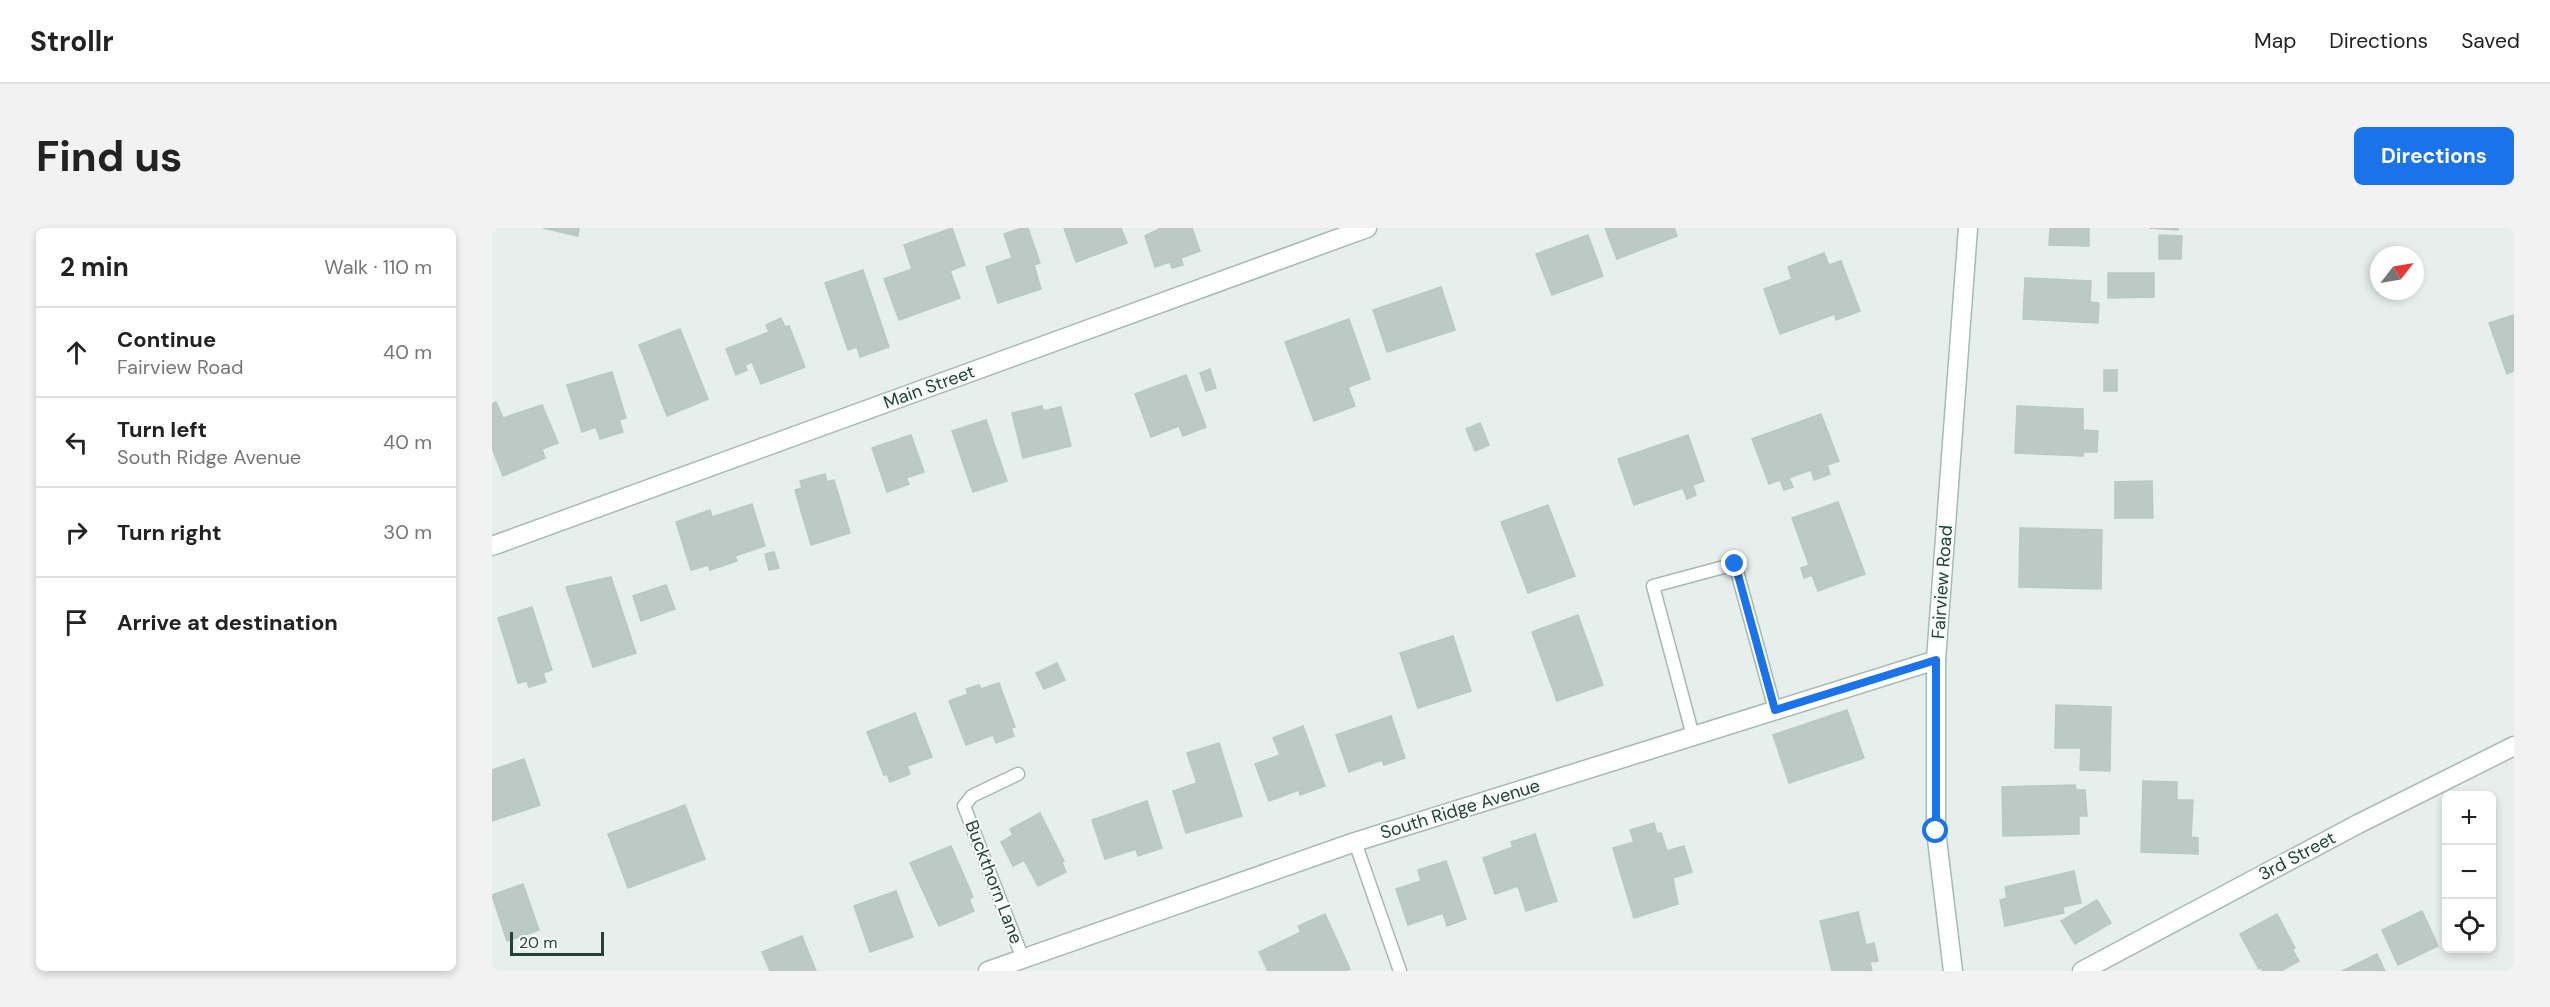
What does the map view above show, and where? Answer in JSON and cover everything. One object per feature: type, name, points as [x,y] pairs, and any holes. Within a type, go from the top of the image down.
[{"type":"street","name":"Main Street","points":[[492,546],[1367,228]]},
{"type":"street","name":"Fairview Road","points":[[1953,971],[1936,831],[1936,660],[1968,228]]},
{"type":"street","name":"South Ridge Avenue","points":[[988,971],[1355,842],[1936,660]]},
{"type":"street","name":"3rd Street","points":[[2082,971],[2358,824],[2514,746]]},
{"type":"lane","points":[[1693,736],[1653,586],[1735,564],[1775,710]]},
{"type":"lane","name":"Buckthorn Lane","points":[[1018,774],[972,796],[964,806],[1023,959]]},
{"type":"lane","points":[[1355,842],[1400,971]]},
{"type":"building","points":[[543,228],[579,228],[578,236]]},
{"type":"building","points":[[952,228],[965,265],[950,271],[960,298],[899,320],[884,279],[912,269],[904,245]]},
{"type":"building","points":[[1028,228],[1040,263],[1034,265],[1041,289],[998,303],[986,267],[1012,258],[1004,234]]},
{"type":"building","points":[[1064,228],[1121,228],[1127,243],[1076,262]]},
{"type":"building","points":[[1161,228],[1192,228],[1200,251],[1181,258],[1183,265],[1172,268],[1170,262],[1155,267],[1145,236]]},
{"type":"building","points":[[1605,228],[1674,228],[1677,236],[1617,259]]},
{"type":"building","points":[[2050,228],[2089,228],[2089,246],[2049,245]]},
{"type":"building","points":[[2149,228],[2178,228],[2178,230]]},
{"type":"building","points":[[1588,235],[1603,276],[1552,295],[1536,254]]},
{"type":"building","points":[[2159,235],[2182,236],[2181,259],[2159,259]]},
{"type":"building","points":[[1824,253],[1829,265],[1841,261],[1860,311],[1836,320],[1835,314],[1780,334],[1764,289],[1792,279],[1788,267]]},
{"type":"building","points":[[863,270],[889,347],[860,357],[857,347],[848,350],[825,283]]},
{"type":"building","points":[[2108,273],[2154,273],[2154,297],[2108,298]]},
{"type":"building","points":[[2025,278],[2091,281],[2090,302],[2099,303],[2098,323],[2023,319]]},
{"type":"building","points":[[1441,287],[1455,330],[1387,352],[1373,310]]},
{"type":"building","points":[[2514,315],[2514,371],[2507,374],[2489,323]]},
{"type":"building","points":[[781,318],[785,327],[789,326],[805,367],[761,384],[752,362],[745,365],[747,370],[736,375],[726,349],[769,332],[766,325]]},
{"type":"building","points":[[1349,319],[1370,379],[1348,387],[1355,406],[1314,421],[1285,342]]},
{"type":"building","points":[[680,329],[708,399],[667,416],[639,345]]},
{"type":"building","points":[[1210,369],[1216,388],[1206,391],[1200,373]]},
{"type":"building","points":[[2104,370],[2117,370],[2117,391],[2104,391]]},
{"type":"building","points":[[612,372],[626,418],[619,420],[623,432],[600,439],[596,427],[582,432],[567,385]]},
{"type":"building","points":[[1186,375],[1206,427],[1183,436],[1179,426],[1151,437],[1135,394]]},
{"type":"building","points":[[496,402],[503,418],[542,405],[558,443],[542,449],[545,458],[503,476],[492,448],[492,404]]},
{"type":"building","points":[[1042,406],[1043,411],[1061,407],[1071,446],[1023,458],[1012,413]]},
{"type":"building","points":[[2017,406],[2083,409],[2083,430],[2098,431],[2097,452],[2083,452],[2083,456],[2015,453]]},
{"type":"building","points":[[1821,414],[1839,461],[1827,465],[1830,474],[1814,480],[1811,470],[1789,478],[1793,487],[1784,490],[1780,480],[1769,484],[1752,439]]},
{"type":"building","points":[[986,420],[1007,481],[973,492],[952,431]]},
{"type":"building","points":[[1480,423],[1489,445],[1475,451],[1466,429]]},
{"type":"building","points":[[911,435],[924,472],[906,478],[909,484],[887,492],[872,448]]},
{"type":"building","points":[[1688,435],[1704,481],[1693,485],[1696,495],[1687,499],[1683,488],[1634,505],[1618,459]]},
{"type":"building","points":[[825,474],[827,482],[834,480],[850,533],[811,545],[795,490],[802,488],[800,481]]},
{"type":"building","points":[[2152,481],[2153,518],[2115,518],[2115,482]]},
{"type":"building","points":[[1838,502],[1865,574],[1818,591],[1812,575],[1804,578],[1801,568],[1809,565],[1792,518]]},
{"type":"building","points":[[752,504],[765,546],[735,556],[737,561],[710,570],[708,565],[691,570],[676,522],[710,510],[712,517]]},
{"type":"building","points":[[1548,505],[1575,576],[1528,593],[1501,522]]},
{"type":"building","points":[[2020,528],[2102,530],[2101,589],[2019,587]]},
{"type":"building","points":[[774,552],[779,568],[769,570],[765,554]]},
{"type":"building","points":[[611,577],[636,653],[593,667],[566,587]]},
{"type":"building","points":[[666,585],[675,609],[641,621],[633,596]]},
{"type":"building","points":[[532,607],[552,670],[543,673],[546,682],[529,687],[527,681],[518,683],[498,618]]},
{"type":"building","points":[[1578,615],[1603,685],[1557,701],[1532,632]]},
{"type":"building","points":[[1453,636],[1471,691],[1418,708],[1400,653]]},
{"type":"building","points":[[1057,663],[1065,680],[1044,689],[1036,673]]},
{"type":"building","points":[[999,683],[1015,727],[1011,728],[1014,736],[996,743],[993,735],[966,745],[949,701],[968,694],[966,689],[979,685],[981,689]]},
{"type":"building","points":[[2056,705],[2111,707],[2110,771],[2080,770],[2081,748],[2055,748]]},
{"type":"building","points":[[1847,710],[1864,758],[1789,783],[1773,735]]},
{"type":"building","points":[[915,713],[932,757],[907,766],[910,774],[890,782],[887,774],[884,775],[867,732]]},
{"type":"building","points":[[1391,716],[1405,758],[1384,765],[1382,760],[1349,772],[1336,735]]},
{"type":"building","points":[[1303,726],[1325,786],[1300,795],[1299,790],[1269,801],[1255,764],[1280,755],[1273,738]]},
{"type":"building","points":[[1219,743],[1242,816],[1186,833],[1173,791],[1197,783],[1187,753]]},
{"type":"building","points":[[524,759],[540,805],[492,821],[492,770]]},
{"type":"building","points":[[2143,781],[2177,782],[2177,800],[2193,800],[2191,837],[2198,838],[2198,854],[2141,852]]},
{"type":"building","points":[[2075,785],[2076,790],[2085,790],[2087,816],[2079,816],[2079,834],[2003,836],[2002,787]]},
{"type":"building","points":[[1147,801],[1162,848],[1138,856],[1136,849],[1105,859],[1092,820]]},
{"type":"building","points":[[685,805],[705,859],[628,888],[608,834]]},
{"type":"building","points":[[1040,813],[1064,861],[1062,863],[1066,872],[1038,886],[1024,860],[1013,866],[1001,842],[1013,835],[1010,829]]},
{"type":"building","points":[[1654,823],[1657,834],[1661,833],[1667,851],[1684,846],[1692,872],[1673,878],[1678,904],[1634,918],[1613,848],[1634,842],[1630,830]]},
{"type":"building","points":[[1535,834],[1557,901],[1526,911],[1518,886],[1495,894],[1483,858],[1513,847],[1511,842]]},
{"type":"building","points":[[951,846],[973,897],[969,899],[974,911],[939,926],[910,863]]},
{"type":"building","points":[[1446,861],[1466,919],[1447,926],[1443,913],[1408,925],[1396,889],[1421,881],[1418,870]]},
{"type":"building","points":[[2074,871],[2081,903],[2063,907],[2064,913],[2005,926],[2000,900],[2007,898],[2005,887]]},
{"type":"building","points":[[523,884],[539,930],[507,941],[492,895]]},
{"type":"building","points":[[896,891],[913,937],[870,952],[854,906]]},
{"type":"building","points":[[2097,900],[2111,923],[2075,944],[2061,921]]},
{"type":"building","points":[[2422,911],[2438,946],[2398,965],[2382,930]]},
{"type":"building","points":[[1858,912],[1866,945],[1874,943],[1878,961],[1870,962],[1872,971],[1832,971],[1820,921]]},
{"type":"building","points":[[1325,914],[1350,969],[1345,971],[1268,971],[1259,952],[1301,932],[1298,926]]},
{"type":"building","points":[[2277,914],[2295,948],[2292,949],[2299,961],[2281,971],[2263,971],[2261,967],[2259,969],[2240,934]]},
{"type":"building","points":[[802,936],[816,971],[770,971],[762,952]]},
{"type":"building","points":[[2377,954],[2385,971],[2342,971]]},
{"type":"route","points":[[1735,564],[1775,710],[1936,660],[1936,831]]}]
